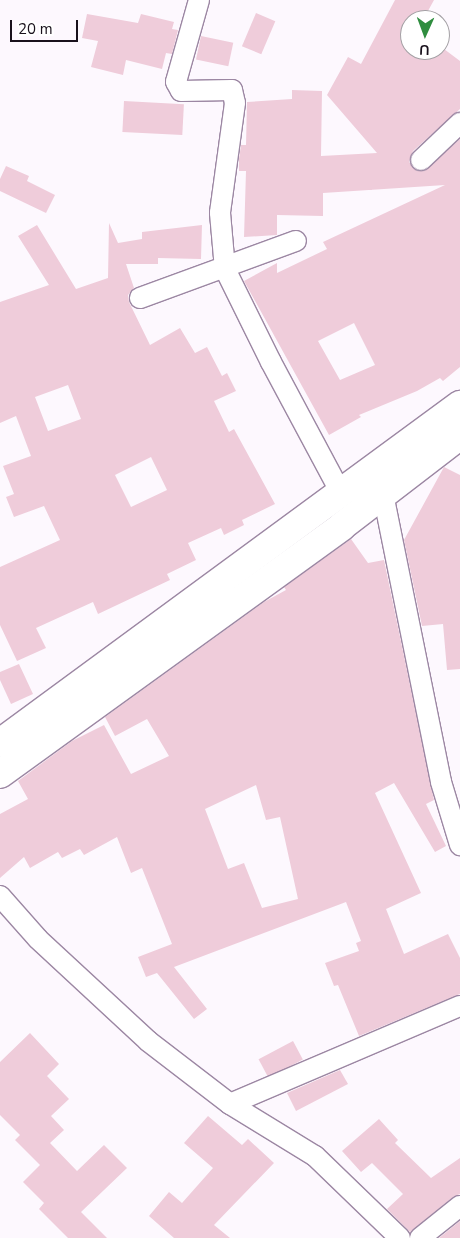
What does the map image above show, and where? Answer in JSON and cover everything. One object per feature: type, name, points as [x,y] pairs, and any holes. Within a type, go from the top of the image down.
[{"type":"main road","points":[[0,742],[123,655],[340,491],[378,467],[460,405]]},
{"type":"main road","points":[[0,774],[384,494],[460,434]]},
{"type":"street","points":[[199,0],[176,82],[181,91],[232,90],[235,103],[220,213],[225,269],[271,362],[340,491]]},
{"type":"street","points":[[421,160],[460,123]]},
{"type":"street","points":[[140,298],[225,269],[296,241]]},
{"type":"street","points":[[378,467],[441,782],[460,845]]},
{"type":"street","points":[[0,896],[38,939],[148,1041],[230,1104],[315,1156],[400,1238]]},
{"type":"street","points":[[230,1104],[460,1006]]},
{"type":"street","points":[[420,1238],[460,1206]]},
{"type":"building","points":[[395,0],[434,0],[428,10],[400,10],[400,60],[450,60],[450,54],[460,61],[460,109],[413,151],[409,162],[417,171],[424,171],[460,139],[460,367],[443,381],[440,378],[417,391],[359,415],[361,417],[329,435],[244,281],[277,263],[277,273],[327,249],[323,242],[445,185],[323,193],[323,216],[277,215],[277,235],[244,237],[246,171],[239,171],[239,159],[241,145],[246,145],[247,102],[292,99],[292,90],[322,91],[321,156],[377,153],[327,95],[348,57],[361,64]],"holes":[[[354,323],[375,365],[340,380],[318,341]]]},
{"type":"building","points":[[256,13],[275,21],[261,54],[242,46]]},
{"type":"building","points":[[87,14],[138,23],[141,14],[174,22],[172,29],[178,30],[172,54],[166,53],[162,69],[126,60],[123,75],[91,67],[98,41],[82,38]]},
{"type":"building","points":[[201,36],[233,43],[228,66],[196,59]]},
{"type":"building","points":[[124,101],[184,104],[182,135],[122,132]]},
{"type":"building","points":[[6,166],[29,176],[27,181],[55,195],[46,213],[0,191],[0,179]]},
{"type":"building","points":[[109,223],[118,243],[142,239],[142,232],[202,225],[201,259],[158,258],[158,264],[126,264],[134,288],[128,295],[129,302],[150,345],[180,328],[195,353],[207,347],[222,376],[227,373],[236,391],[214,401],[229,432],[234,429],[275,504],[242,520],[244,525],[224,535],[221,528],[188,543],[196,560],[167,574],[170,580],[98,614],[93,602],[36,628],[46,648],[17,661],[0,625],[0,567],[60,540],[44,506],[14,517],[6,497],[14,494],[3,466],[31,456],[16,416],[0,423],[0,302],[49,285],[18,236],[37,225],[76,289],[108,278]],"holes":[[[68,385],[81,419],[48,431],[35,397]],[[151,457],[167,490],[131,507],[115,475]]]},
{"type":"building","points":[[444,467],[460,475],[460,669],[447,670],[443,624],[422,626],[404,540]]},
{"type":"building","points":[[351,539],[368,563],[384,560],[434,800],[426,804],[446,846],[435,852],[394,783],[375,793],[421,893],[386,909],[404,954],[448,934],[460,958],[460,994],[359,1036],[338,985],[334,986],[325,963],[359,951],[356,943],[361,941],[346,902],[174,967],[207,1009],[194,1019],[157,973],[146,977],[138,957],[172,944],[142,868],[131,873],[117,837],[84,855],[80,849],[62,858],[58,852],[30,868],[24,857],[0,878],[0,814],[28,799],[18,781],[72,741],[104,725],[131,774],[169,756],[147,719],[115,736],[105,717],[264,602],[286,590],[284,587]],"holes":[[[256,785],[266,820],[280,817],[298,899],[262,908],[244,863],[228,869],[205,809]]]},
{"type":"building","points":[[19,664],[33,694],[11,704],[0,680],[0,672]]},
{"type":"building","points":[[30,1033],[59,1064],[47,1076],[69,1099],[51,1116],[64,1130],[50,1143],[77,1171],[104,1145],[127,1168],[81,1212],[107,1238],[68,1238],[39,1209],[44,1203],[23,1182],[40,1165],[15,1140],[20,1135],[0,1115],[0,1062]]},
{"type":"building","points":[[293,1041],[303,1060],[268,1078],[259,1059]]},
{"type":"building","points":[[340,1070],[348,1084],[296,1111],[287,1093]]},
{"type":"building","points":[[208,1116],[242,1145],[248,1139],[274,1163],[214,1225],[230,1238],[174,1238],[149,1216],[169,1192],[182,1203],[213,1168],[184,1143]]},
{"type":"building","points":[[379,1119],[398,1140],[395,1143],[431,1178],[460,1158],[460,1194],[453,1197],[410,1232],[387,1209],[403,1194],[372,1163],[361,1172],[342,1151]]},
{"type":"building","points":[[460,1221],[460,1238],[439,1238]]}]
